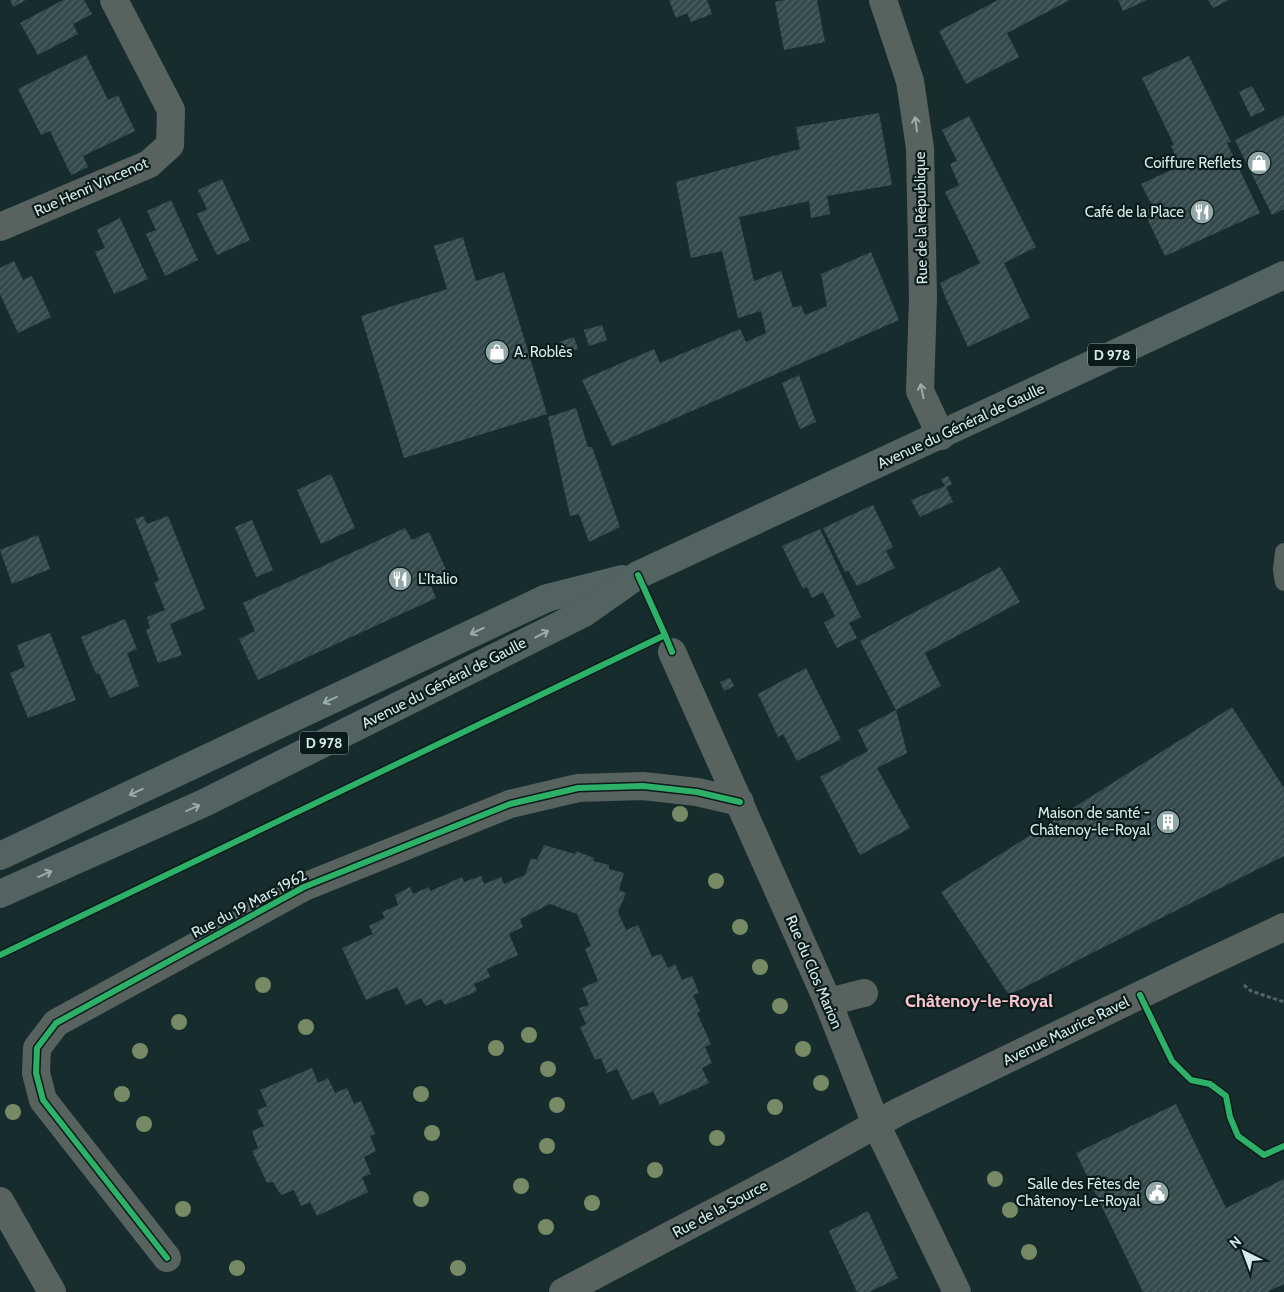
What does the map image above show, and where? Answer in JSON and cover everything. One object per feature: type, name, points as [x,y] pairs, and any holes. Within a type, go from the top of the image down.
[{"type":"main road","name":"Avenue du Général de Gaulle","points":[[0,856],[548,598],[638,575],[1284,276]]},
{"type":"main road","name":"Avenue du Général de Gaulle","points":[[0,894],[204,803],[584,613],[638,575]]},
{"type":"street","name":"Rue Henri Vincenot","points":[[0,227],[149,164],[170,145],[171,110],[114,0]]},
{"type":"street","name":"Rue de la République","points":[[883,0],[910,81],[920,148],[923,298],[920,391],[941,436]]},
{"type":"street","name":"Rue du Clos Marion","points":[[672,652],[828,1002],[876,1124],[957,1292]]},
{"type":"street","name":"Rue du 19 Mars 1962","points":[[167,1258],[43,1100],[36,1073],[37,1048],[56,1023],[304,887],[510,804],[578,788],[643,786],[697,792],[740,802]]},
{"type":"street","name":"Avenue Maurice Ravel","points":[[876,1124],[1284,927]]},
{"type":"street","points":[[828,1002],[864,993]]},
{"type":"street","name":"Rue de la Source","points":[[563,1292],[794,1170],[876,1124]]},
{"type":"street","points":[[0,1201],[52,1292]]},
{"type":"lane","points":[[1284,552],[1282,570],[1284,582]]},
{"type":"building","points":[[10,0],[26,0],[13,7]]},
{"type":"building","points":[[63,0],[84,0],[92,14],[73,24],[78,34],[38,55],[20,23]]},
{"type":"building","points":[[669,0],[707,0],[712,14],[691,22],[687,13],[676,18]]},
{"type":"building","points":[[785,0],[817,0],[825,42],[784,50],[775,2]]},
{"type":"building","points":[[998,0],[1070,0],[1007,33],[1019,57],[966,84],[939,31]]},
{"type":"building","points":[[1118,0],[1147,0],[1123,11]]},
{"type":"building","points":[[1208,0],[1229,0],[1213,8]]},
{"type":"building","points":[[86,55],[108,100],[118,95],[135,131],[83,156],[88,167],[71,175],[50,131],[41,135],[18,89]]},
{"type":"building","points":[[1189,56],[1231,142],[1227,143],[1260,213],[1165,256],[1144,212],[1153,207],[1141,184],[1180,166],[1171,146],[1174,145],[1142,78]]},
{"type":"building","points":[[1252,86],[1265,110],[1251,117],[1239,92]]},
{"type":"building","points":[[879,113],[892,185],[827,196],[830,214],[811,218],[809,201],[739,217],[754,281],[781,271],[793,308],[801,305],[805,315],[827,306],[821,274],[871,252],[899,320],[612,446],[582,380],[654,349],[660,363],[740,329],[746,342],[766,333],[761,311],[738,318],[722,251],[691,258],[676,182],[800,149],[796,127]]},
{"type":"building","name":"Coiffure Reflets","points":[[1284,115],[1284,209],[1272,215],[1235,140]]},
{"type":"building","points":[[969,116],[1036,247],[1004,263],[1030,318],[968,347],[940,283],[980,263],[945,192],[959,185],[950,164],[957,161],[942,130]]},
{"type":"building","points":[[222,179],[250,240],[217,255],[197,214],[207,209],[198,190]]},
{"type":"building","points":[[171,200],[198,260],[165,276],[146,234],[156,230],[147,211]]},
{"type":"building","points":[[120,218],[148,279],[114,294],[95,252],[105,248],[97,230]]},
{"type":"building","points":[[463,237],[476,281],[504,272],[547,414],[404,458],[361,316],[447,289],[434,246]]},
{"type":"building","points":[[14,261],[23,280],[32,276],[51,317],[18,333],[0,294],[0,268]]},
{"type":"building","points":[[602,325],[607,340],[589,346],[584,330]]},
{"type":"building","points":[[574,337],[578,349],[563,354],[559,342]]},
{"type":"building","points":[[799,375],[816,422],[800,429],[782,383]]},
{"type":"building","points":[[576,408],[588,447],[592,447],[620,527],[589,542],[579,514],[570,516],[548,417]]},
{"type":"building","points":[[331,474],[355,528],[321,544],[297,490]]},
{"type":"building","points":[[948,476],[952,484],[946,487],[953,502],[920,517],[911,500],[945,486],[941,479]]},
{"type":"building","points":[[873,505],[893,547],[886,551],[895,568],[857,586],[848,570],[845,572],[823,528]]},
{"type":"building","points":[[143,516],[147,524],[168,516],[205,609],[170,624],[182,655],[158,663],[146,630],[150,628],[147,617],[165,610],[154,583],[159,580],[135,519]]},
{"type":"building","points":[[252,520],[273,570],[256,577],[235,527]]},
{"type":"building","points":[[405,528],[412,540],[429,532],[448,574],[430,584],[436,598],[258,680],[239,639],[255,631],[243,603]]},
{"type":"building","points":[[820,529],[861,617],[849,623],[857,638],[837,648],[824,623],[835,616],[823,592],[812,598],[807,587],[803,589],[782,546]]},
{"type":"building","points":[[38,535],[50,569],[12,584],[0,550]]},
{"type":"building","points":[[1000,567],[1020,602],[925,653],[941,686],[896,710],[860,641]]},
{"type":"building","points":[[125,619],[137,649],[127,653],[139,686],[110,698],[99,673],[96,674],[81,637]]},
{"type":"building","points":[[50,633],[76,700],[28,718],[10,673],[25,667],[17,645]]},
{"type":"building","points":[[806,668],[841,739],[797,761],[783,734],[778,737],[758,694]]},
{"type":"building","points":[[730,678],[734,686],[724,691],[720,682]]},
{"type":"building","name":"Maison de santé - Châtenoy-le-Royal","points":[[1232,707],[1284,788],[1284,856],[1009,995],[941,892]]},
{"type":"building","points":[[896,710],[907,753],[877,768],[910,828],[860,855],[820,777],[868,751],[858,730]]},
{"type":"building","points":[[544,845],[575,854],[576,851],[594,858],[593,861],[609,865],[609,869],[624,873],[619,890],[626,893],[618,912],[626,930],[638,925],[652,957],[661,954],[668,968],[675,964],[682,980],[692,976],[699,993],[693,995],[700,1011],[697,1013],[711,1044],[705,1047],[712,1063],[702,1068],[709,1083],[660,1105],[653,1091],[632,1100],[617,1069],[607,1073],[601,1058],[595,1060],[580,1027],[586,1024],[579,1008],[589,1005],[582,988],[598,981],[585,949],[591,946],[577,914],[550,904],[520,919],[523,927],[509,934],[518,955],[487,969],[490,977],[474,984],[477,991],[445,1005],[441,999],[426,1006],[421,998],[406,1005],[397,987],[366,1000],[342,948],[373,934],[369,926],[385,918],[382,912],[398,905],[395,895],[410,887],[413,894],[429,887],[430,891],[462,877],[464,882],[481,876],[484,884],[501,877],[504,884],[525,875],[531,858],[537,860]]},
{"type":"building","points":[[312,1068],[318,1083],[328,1078],[335,1093],[347,1088],[354,1104],[361,1101],[375,1134],[370,1136],[376,1151],[364,1157],[371,1174],[362,1177],[368,1192],[317,1216],[310,1202],[301,1206],[294,1190],[281,1195],[273,1182],[267,1183],[252,1151],[258,1148],[252,1131],[264,1126],[257,1110],[267,1106],[260,1090]]},
{"type":"building","name":"Salle des Fêtes de Châtenoy-Le-Royal","points":[[1176,1104],[1226,1208],[1284,1179],[1284,1284],[1267,1292],[1143,1292],[1076,1153]]},
{"type":"building","points":[[868,1211],[898,1278],[869,1292],[857,1292],[829,1231]]},
{"type":"cycle path","points":[[638,575],[665,635]]},
{"type":"cycle path","points":[[0,955],[665,635],[672,652]]},
{"type":"cycle path","points":[[167,1258],[43,1100],[36,1073],[37,1048],[56,1023],[304,887],[510,804],[578,788],[643,786],[697,792],[740,802]]},
{"type":"cycle path","points":[[1140,995],[1172,1061],[1191,1080],[1210,1084],[1226,1096],[1230,1117],[1238,1136],[1264,1155],[1284,1146]]},
{"type":"place","name":"Coiffure Reflets","points":[[1259,163]]},
{"type":"place","name":"Café de la Place","points":[[1202,212]]},
{"type":"place","name":"A. Roblès","points":[[497,352]]},
{"type":"place","name":"L'Italio","points":[[400,579]]},
{"type":"place","name":"Maison de santé - Châtenoy-le-Royal","points":[[1168,822]]},
{"type":"place","name":"Salle des Fêtes de Châtenoy-Le-Royal","points":[[1157,1193]]},
{"type":"district","name":"Châtenoy-le-Royal","points":[[979,1001]]}]
